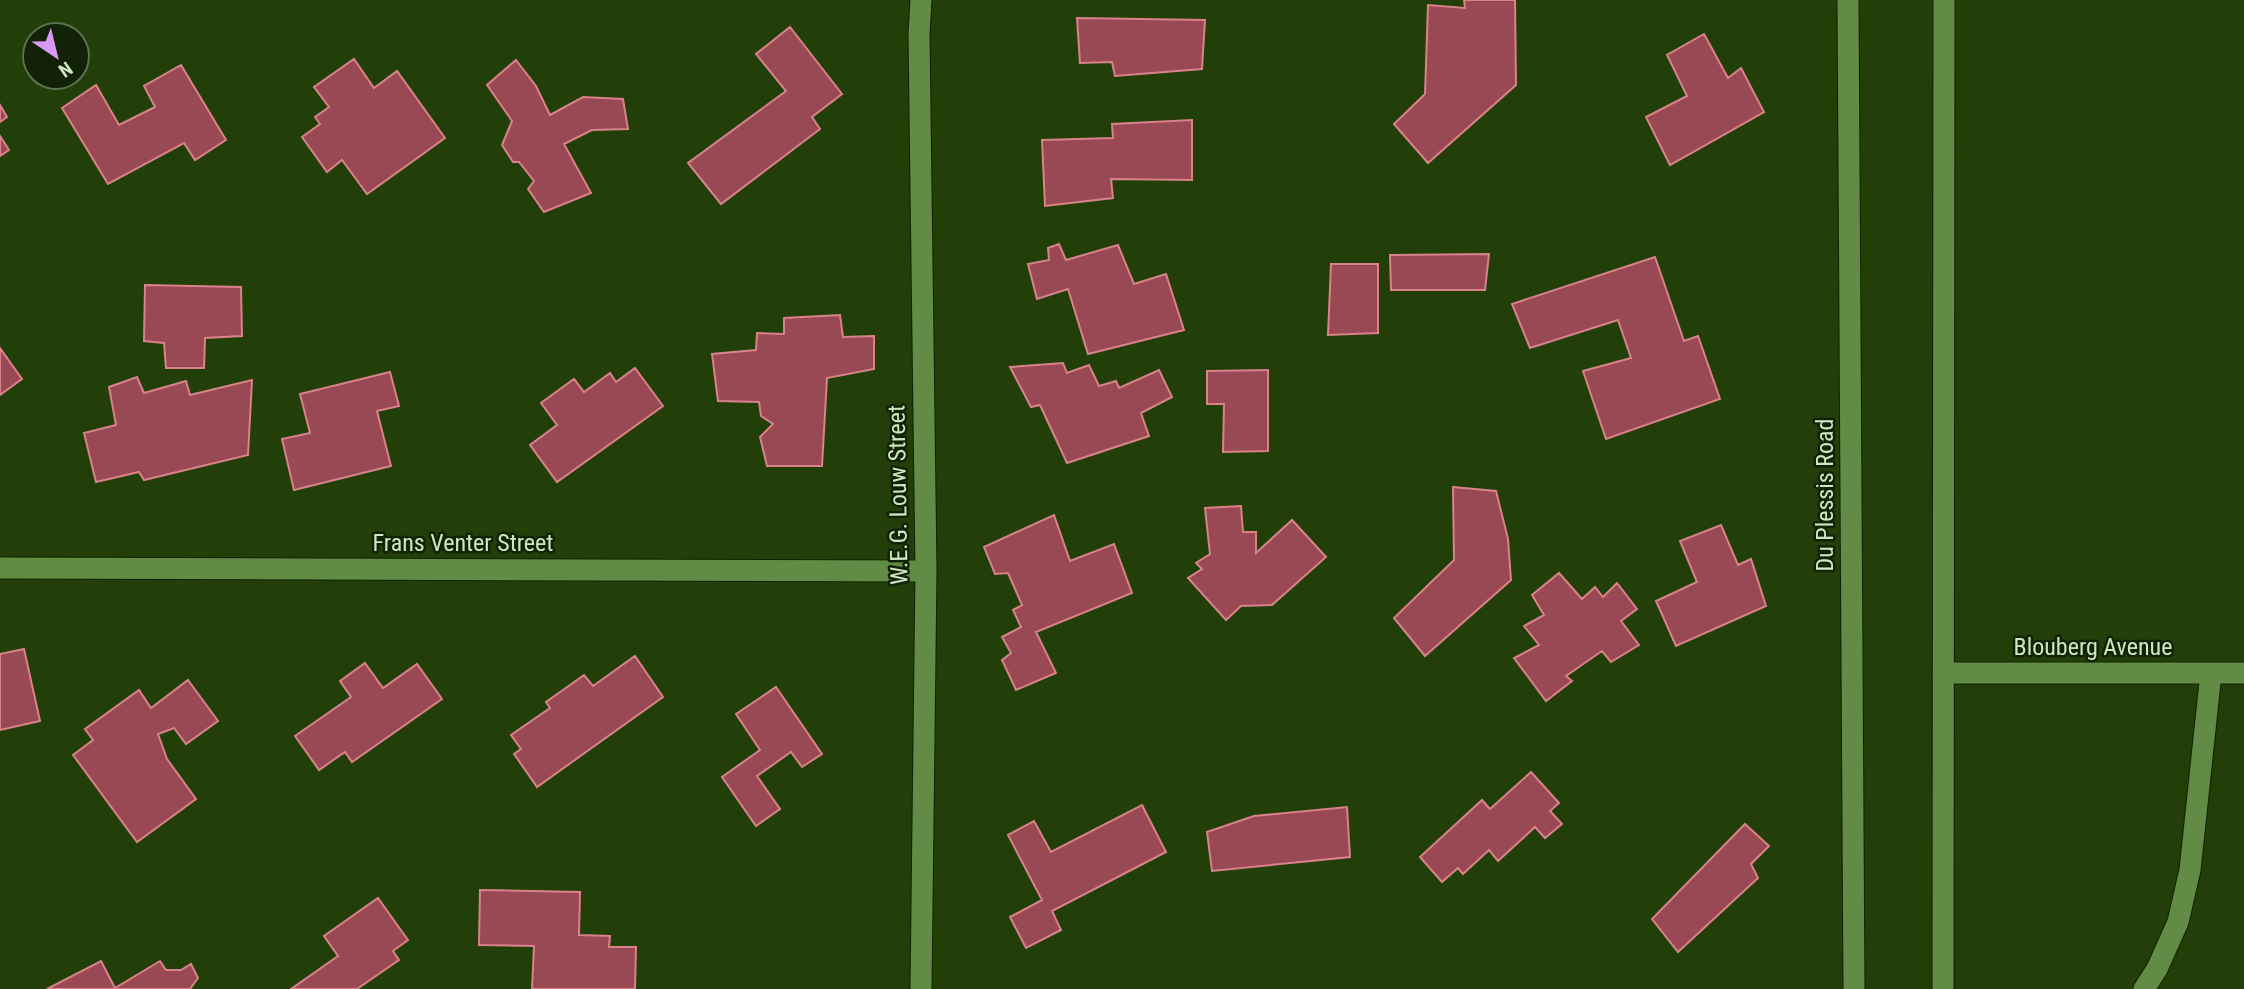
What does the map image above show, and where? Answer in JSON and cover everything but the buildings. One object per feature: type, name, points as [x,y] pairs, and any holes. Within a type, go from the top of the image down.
[{"type":"street","name":"W.E.G. Louw Street","points":[[921,0],[919,34],[926,571],[921,989]]},
{"type":"street","name":"Du Plessis Road","points":[[1849,0],[1854,989]]},
{"type":"street","points":[[1943,989],[1944,0]]},
{"type":"street","name":"Frans Venter Street","points":[[0,568],[926,571]]},
{"type":"street","name":"Blouberg Avenue","points":[[1943,673],[2244,673]]},
{"type":"street","points":[[2144,989],[2157,969],[2178,922],[2190,870],[2210,673]]}]
